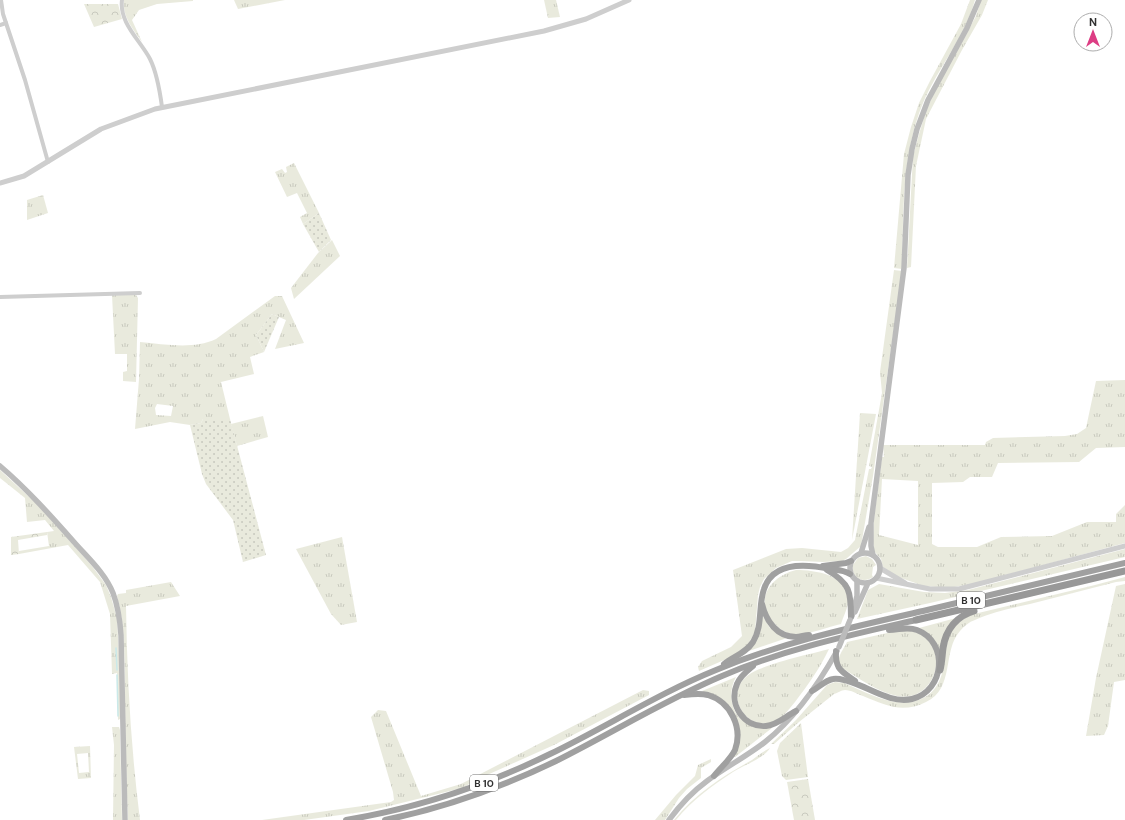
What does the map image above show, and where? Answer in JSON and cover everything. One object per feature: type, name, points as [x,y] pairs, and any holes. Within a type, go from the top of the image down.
[{"type":"highway","points":[[820,567],[851,561]]},
{"type":"highway","name":"B 10","points":[[346,820],[429,802],[489,782],[552,754],[677,687],[716,670],[777,647],[1125,563]]},
{"type":"highway","points":[[716,670],[727,661],[742,654],[753,642],[759,626],[762,593],[766,584],[781,570],[798,565],[820,567],[850,574]]},
{"type":"highway","points":[[820,567],[837,576],[847,586],[851,598],[851,618]]},
{"type":"highway","name":"B 10","points":[[385,820],[455,801],[512,780],[556,761],[680,695],[723,675],[758,662],[809,646],[1125,571]]},
{"type":"highway","points":[[762,601],[764,612],[768,621],[775,629],[784,634],[794,637],[826,634]]},
{"type":"highway","points":[[812,691],[826,682],[834,679],[842,679],[894,699],[911,699],[921,695],[929,689],[935,681],[942,663],[945,639],[954,624],[962,616],[989,604]]},
{"type":"highway","points":[[876,630],[908,628],[918,630],[933,642],[939,657],[940,670]]},
{"type":"highway","points":[[838,649],[836,661],[838,667],[858,684]]},
{"type":"highway","points":[[758,662],[743,674],[736,684],[734,698],[739,712],[750,722],[766,726],[775,724],[796,711]]},
{"type":"highway","points":[[680,695],[697,694],[715,698],[727,708],[735,721],[738,737],[734,750],[729,760],[714,776]]},
{"type":"main road","points":[[873,555],[871,546],[871,522],[904,268],[908,175],[912,149],[919,122],[928,100],[967,28],[979,0]]},
{"type":"main road","points":[[0,466],[30,494],[94,565],[109,586],[115,599],[121,635],[125,820]]},
{"type":"main road","points":[[861,553],[871,522]]},
{"type":"main road","points":[[851,618],[859,606],[865,588],[868,583],[876,578],[880,568],[878,559],[865,552],[855,556],[849,566],[850,574],[857,581],[868,583]]},
{"type":"main road","points":[[669,820],[684,800],[697,789],[765,742],[796,711],[812,691],[838,649],[851,618],[857,596],[857,581]]},
{"type":"street","points":[[122,0],[124,18],[153,66],[162,108]]},
{"type":"street","points":[[0,183],[24,176],[101,129],[162,108],[544,31],[586,19],[629,0]]},
{"type":"street","points":[[1,1],[3,14],[25,80],[48,162]]},
{"type":"street","points":[[0,25],[7,24]]},
{"type":"street","points":[[0,297],[140,293]]},
{"type":"street","points":[[876,578],[910,586],[941,590],[966,587],[1125,546]]},
{"type":"street","points":[[880,568],[910,586]]},
{"type":"green space","points":[[124,0],[139,0],[139,10],[132,20],[142,42],[126,17]]},
{"type":"green space","points":[[139,0],[193,1],[157,4],[139,10]]},
{"type":"green space","points":[[234,0],[285,0],[238,9]]},
{"type":"green space","points":[[544,0],[556,0],[560,17],[548,18]]},
{"type":"green space","points":[[970,0],[975,0],[971,14],[929,90],[916,123],[907,164],[902,269],[894,268],[904,154],[911,127],[919,103],[961,24]]},
{"type":"green space","points":[[981,0],[988,0],[982,15],[926,119],[916,166],[911,267],[907,268],[913,156],[919,134],[926,111],[936,89],[976,16]]},
{"type":"green space","points":[[84,4],[118,4],[122,19],[94,27]]},
{"type":"green space","points":[[294,163],[319,213],[303,224],[300,217],[307,213],[297,193],[287,197],[275,172],[282,169],[285,173],[287,172],[286,167]]},
{"type":"green space","points":[[43,195],[48,213],[27,220],[27,200]]},
{"type":"green space","points":[[319,213],[331,240],[319,252],[303,224]]},
{"type":"green space","points":[[332,240],[340,256],[294,299],[291,288],[318,253]]},
{"type":"green space","points":[[894,270],[902,271],[873,476],[861,546],[842,561],[792,561],[776,568],[764,579],[760,587],[755,632],[747,646],[731,657],[699,671],[698,667],[702,661],[731,647],[742,636],[733,570],[786,549],[802,548],[841,552],[848,548],[855,540],[869,469],[872,467],[869,466],[882,393],[880,372]]},
{"type":"green space","points":[[112,295],[136,295],[138,298],[136,382],[123,381],[123,372],[127,371],[127,354],[115,354]]},
{"type":"green space","points":[[275,296],[282,296],[304,343],[275,349],[286,320],[272,314],[256,335],[264,352],[250,357],[254,374],[221,382],[230,419],[203,419],[201,423],[190,425],[170,422],[135,429],[140,342],[188,345],[216,339]],"holes":[[[157,404],[173,406],[171,416],[156,415],[155,408]]]},
{"type":"green space","points":[[272,314],[279,317],[264,352],[256,335]]},
{"type":"green space","points":[[1125,380],[1125,447],[1096,448],[1079,462],[998,463],[992,477],[970,477],[963,482],[932,483],[932,544],[938,547],[977,547],[1001,537],[1052,536],[1087,522],[1116,522],[1116,514],[1125,505],[1125,543],[973,584],[948,588],[924,586],[898,577],[883,567],[881,559],[874,551],[873,541],[874,519],[882,457],[884,457],[883,445],[985,445],[986,442],[993,438],[1065,436],[1077,434],[1086,428],[1096,381]],"holes":[[[882,479],[918,481],[918,545],[879,535]]]},
{"type":"green space","points":[[860,413],[876,414],[852,540]]},
{"type":"green space","points":[[263,416],[268,437],[237,446],[231,424]]},
{"type":"green space","points":[[203,419],[230,419],[266,555],[243,562],[233,520],[206,484],[202,474],[190,425],[201,423]]},
{"type":"green space","points":[[0,470],[39,506],[92,566],[106,585],[117,618],[120,674],[120,719],[118,720],[117,673],[112,674],[110,614],[100,582],[68,545],[19,554],[19,551],[49,546],[47,532],[54,531],[45,520],[27,522],[25,498],[0,478]]},
{"type":"green space","points":[[47,532],[47,535],[18,540],[19,554],[11,555],[11,537]]},
{"type":"green space","points":[[342,537],[357,622],[341,625],[331,614],[296,549]]},
{"type":"green space","points":[[1125,549],[1125,557],[857,619],[868,590],[879,584],[924,592],[945,593],[968,590]]},
{"type":"green space","points":[[866,556],[872,559],[876,565],[873,567],[873,577],[862,580],[854,573],[853,565],[858,558]]},
{"type":"green space","points":[[796,570],[822,573],[838,580],[844,586],[848,603],[841,624],[810,633],[792,634],[782,630],[769,617],[765,608],[765,600],[771,585],[786,573]]},
{"type":"green space","points":[[1125,577],[1125,581],[1002,610],[969,623],[962,629],[955,639],[951,649],[945,679],[941,688],[935,696],[926,702],[917,706],[901,708],[894,707],[850,691],[842,690],[834,694],[774,744],[771,744],[796,720],[827,685],[835,682],[844,683],[873,696],[894,702],[904,703],[915,701],[929,695],[935,689],[941,677],[948,638],[958,623],[970,615]]},
{"type":"green space","points":[[171,582],[180,596],[126,606],[130,713],[140,820],[128,820],[124,645],[122,620],[117,596],[118,594],[126,593],[126,590]]},
{"type":"green space","points":[[1125,584],[1125,680],[1114,682],[1108,726],[1104,735],[1086,736],[1096,678],[1116,586]]},
{"type":"green space","points":[[762,615],[770,628],[787,638],[749,651]]},
{"type":"green space","points":[[956,618],[940,649],[929,635],[919,628]]},
{"type":"green space","points":[[896,631],[911,631],[924,636],[932,646],[936,657],[936,670],[931,681],[923,690],[911,696],[897,696],[875,688],[842,668],[839,661],[840,655],[847,642]]},
{"type":"green space","points":[[829,649],[818,670],[805,689],[787,712],[778,720],[768,724],[758,723],[750,719],[743,712],[738,704],[737,695],[739,686],[746,677],[773,664]]},
{"type":"green space","points":[[736,677],[733,682],[731,695],[733,708],[736,713],[745,722],[751,725],[762,728],[772,728],[734,757],[738,747],[732,710],[723,700],[702,691]]},
{"type":"green space","points":[[643,690],[649,691],[649,695],[554,745],[462,788],[369,811],[304,820],[262,820],[391,802],[394,800],[371,717],[378,710],[386,711],[421,796],[461,784]]},
{"type":"green space","points":[[801,723],[808,777],[786,780],[782,776],[777,751],[780,743]]},
{"type":"green space","points":[[112,727],[119,727],[120,730],[122,820],[113,820],[114,745]]},
{"type":"green space","points":[[90,746],[91,778],[78,779],[74,747]],"holes":[[[88,753],[89,772],[79,773],[77,754]]]},
{"type":"green space","points":[[770,748],[758,759],[733,772],[710,788],[689,806],[676,820],[674,820],[691,802],[710,786]]},
{"type":"green space","points":[[711,759],[711,762],[701,768],[701,778],[687,789],[679,798],[665,820],[655,820],[676,795],[695,776],[698,765]]},
{"type":"green space","points":[[808,779],[815,820],[794,820],[787,782]]},
{"type":"waterway","points":[[116,648],[117,670]]},
{"type":"waterway","points":[[117,675],[118,716]]}]
